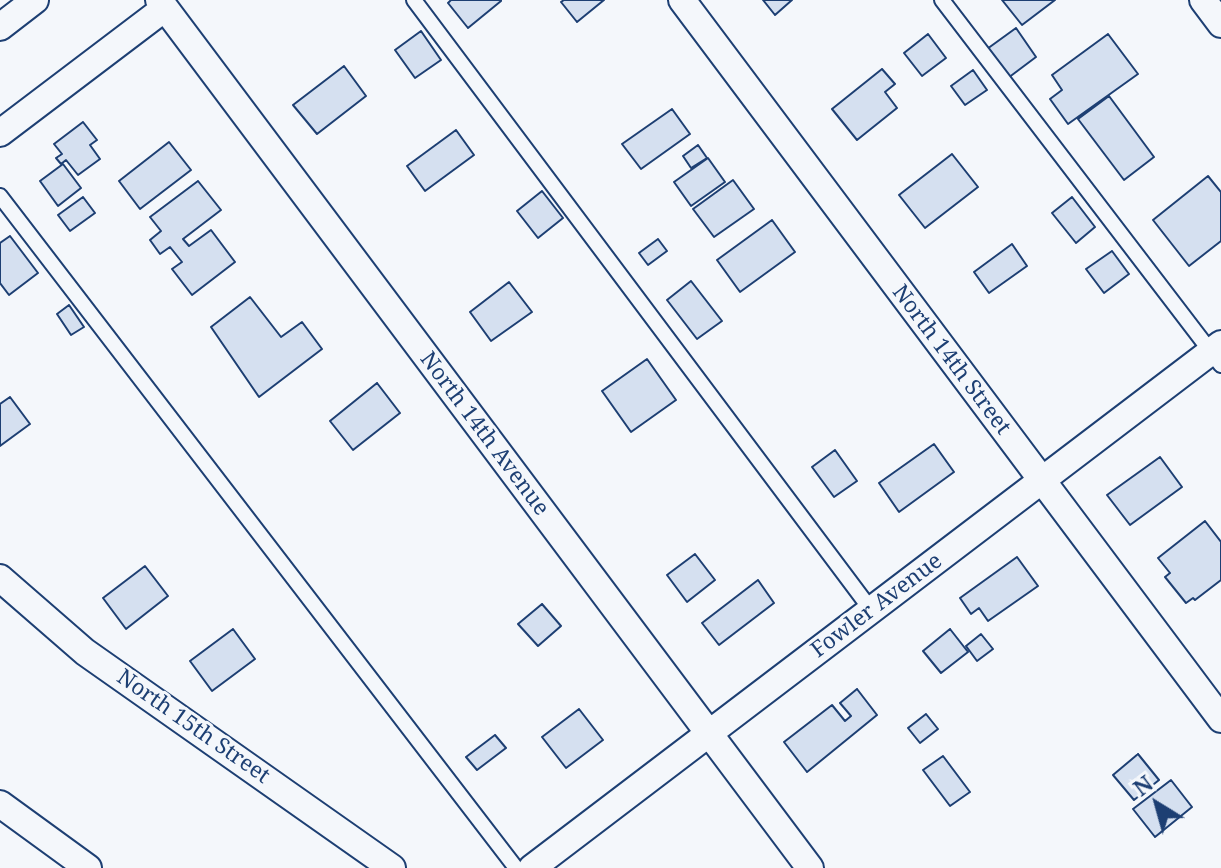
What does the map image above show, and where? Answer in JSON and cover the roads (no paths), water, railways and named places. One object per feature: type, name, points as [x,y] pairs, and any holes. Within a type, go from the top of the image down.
[{"type":"street","points":[[0,27],[35,0]]},
{"type":"street","name":"North 14th Street","points":[[682,0],[1221,719]]},
{"type":"street","points":[[1203,0],[1221,24]]},
{"type":"street","points":[[0,133],[162,4]]},
{"type":"street","name":"North 14th Avenue","points":[[162,4],[810,868]]},
{"type":"street","name":"Fowler Avenue","points":[[532,868],[1042,481],[1218,354]]},
{"type":"street","name":"North 15th Street","points":[[0,578],[85,652],[392,868]]},
{"type":"street","points":[[0,804],[88,868]]},
{"type":"lane","points":[[414,0],[872,611]]},
{"type":"lane","points":[[942,0],[1218,354]]},
{"type":"lane","points":[[0,196],[516,868]]}]
